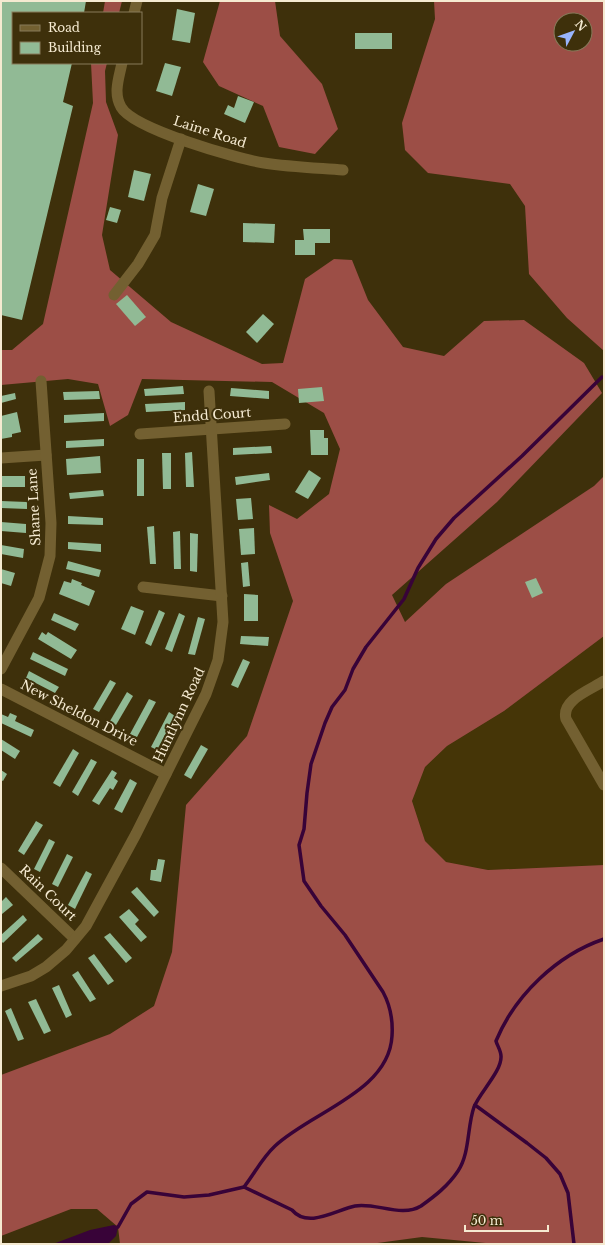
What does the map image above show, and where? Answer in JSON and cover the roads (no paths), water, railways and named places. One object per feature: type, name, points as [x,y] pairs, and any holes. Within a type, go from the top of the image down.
[{"type":"street","points":[[134,12],[137,1]]},
{"type":"street","name":"Laine Road","points":[[122,64],[117,98],[124,112],[140,122],[181,139],[230,155],[264,163],[343,170]]},
{"type":"street","points":[[114,295],[138,264],[155,235],[162,198],[181,139]]},
{"type":"street","name":"Shane Lane","points":[[1,669],[32,612],[50,556],[51,523],[41,381]]},
{"type":"street","name":"Huntlynn Road","points":[[1,986],[31,976],[46,967],[66,950],[86,926],[102,900],[214,678],[222,641],[224,622],[209,391]]},
{"type":"street","name":"Endd Court","points":[[140,434],[285,424]]},
{"type":"street","points":[[1,458],[46,455]]},
{"type":"street","points":[[143,587],[222,596]]},
{"type":"street","points":[[604,681],[573,700],[564,712],[566,719],[604,785]]},
{"type":"street","name":"New Sheldon Drive","points":[[1,689],[166,774]]},
{"type":"street","name":"Rain Court","points":[[1,868],[75,939]]},
{"type":"waterway","points":[[244,1187],[262,1161],[275,1146],[308,1122],[346,1099],[378,1072],[388,1055],[392,1036],[392,1025],[388,1002],[383,992],[345,935],[321,906],[304,881],[299,845],[304,829],[311,764],[332,707],[345,690],[353,669],[366,647],[404,599],[418,568],[436,539],[454,518],[522,456],[602,377]]},
{"type":"waterway","points":[[115,1228],[118,1227],[131,1204],[147,1192],[184,1197],[209,1195],[244,1187],[306,1218],[322,1217],[347,1208],[363,1205],[397,1210],[414,1209],[421,1206],[446,1186],[462,1164],[465,1156],[474,1107],[498,1068],[501,1054],[496,1041],[514,1008],[526,993],[554,966],[570,955],[604,939]]},
{"type":"waterway","points":[[475,1105],[546,1158],[560,1174],[568,1193],[574,1244]]}]
